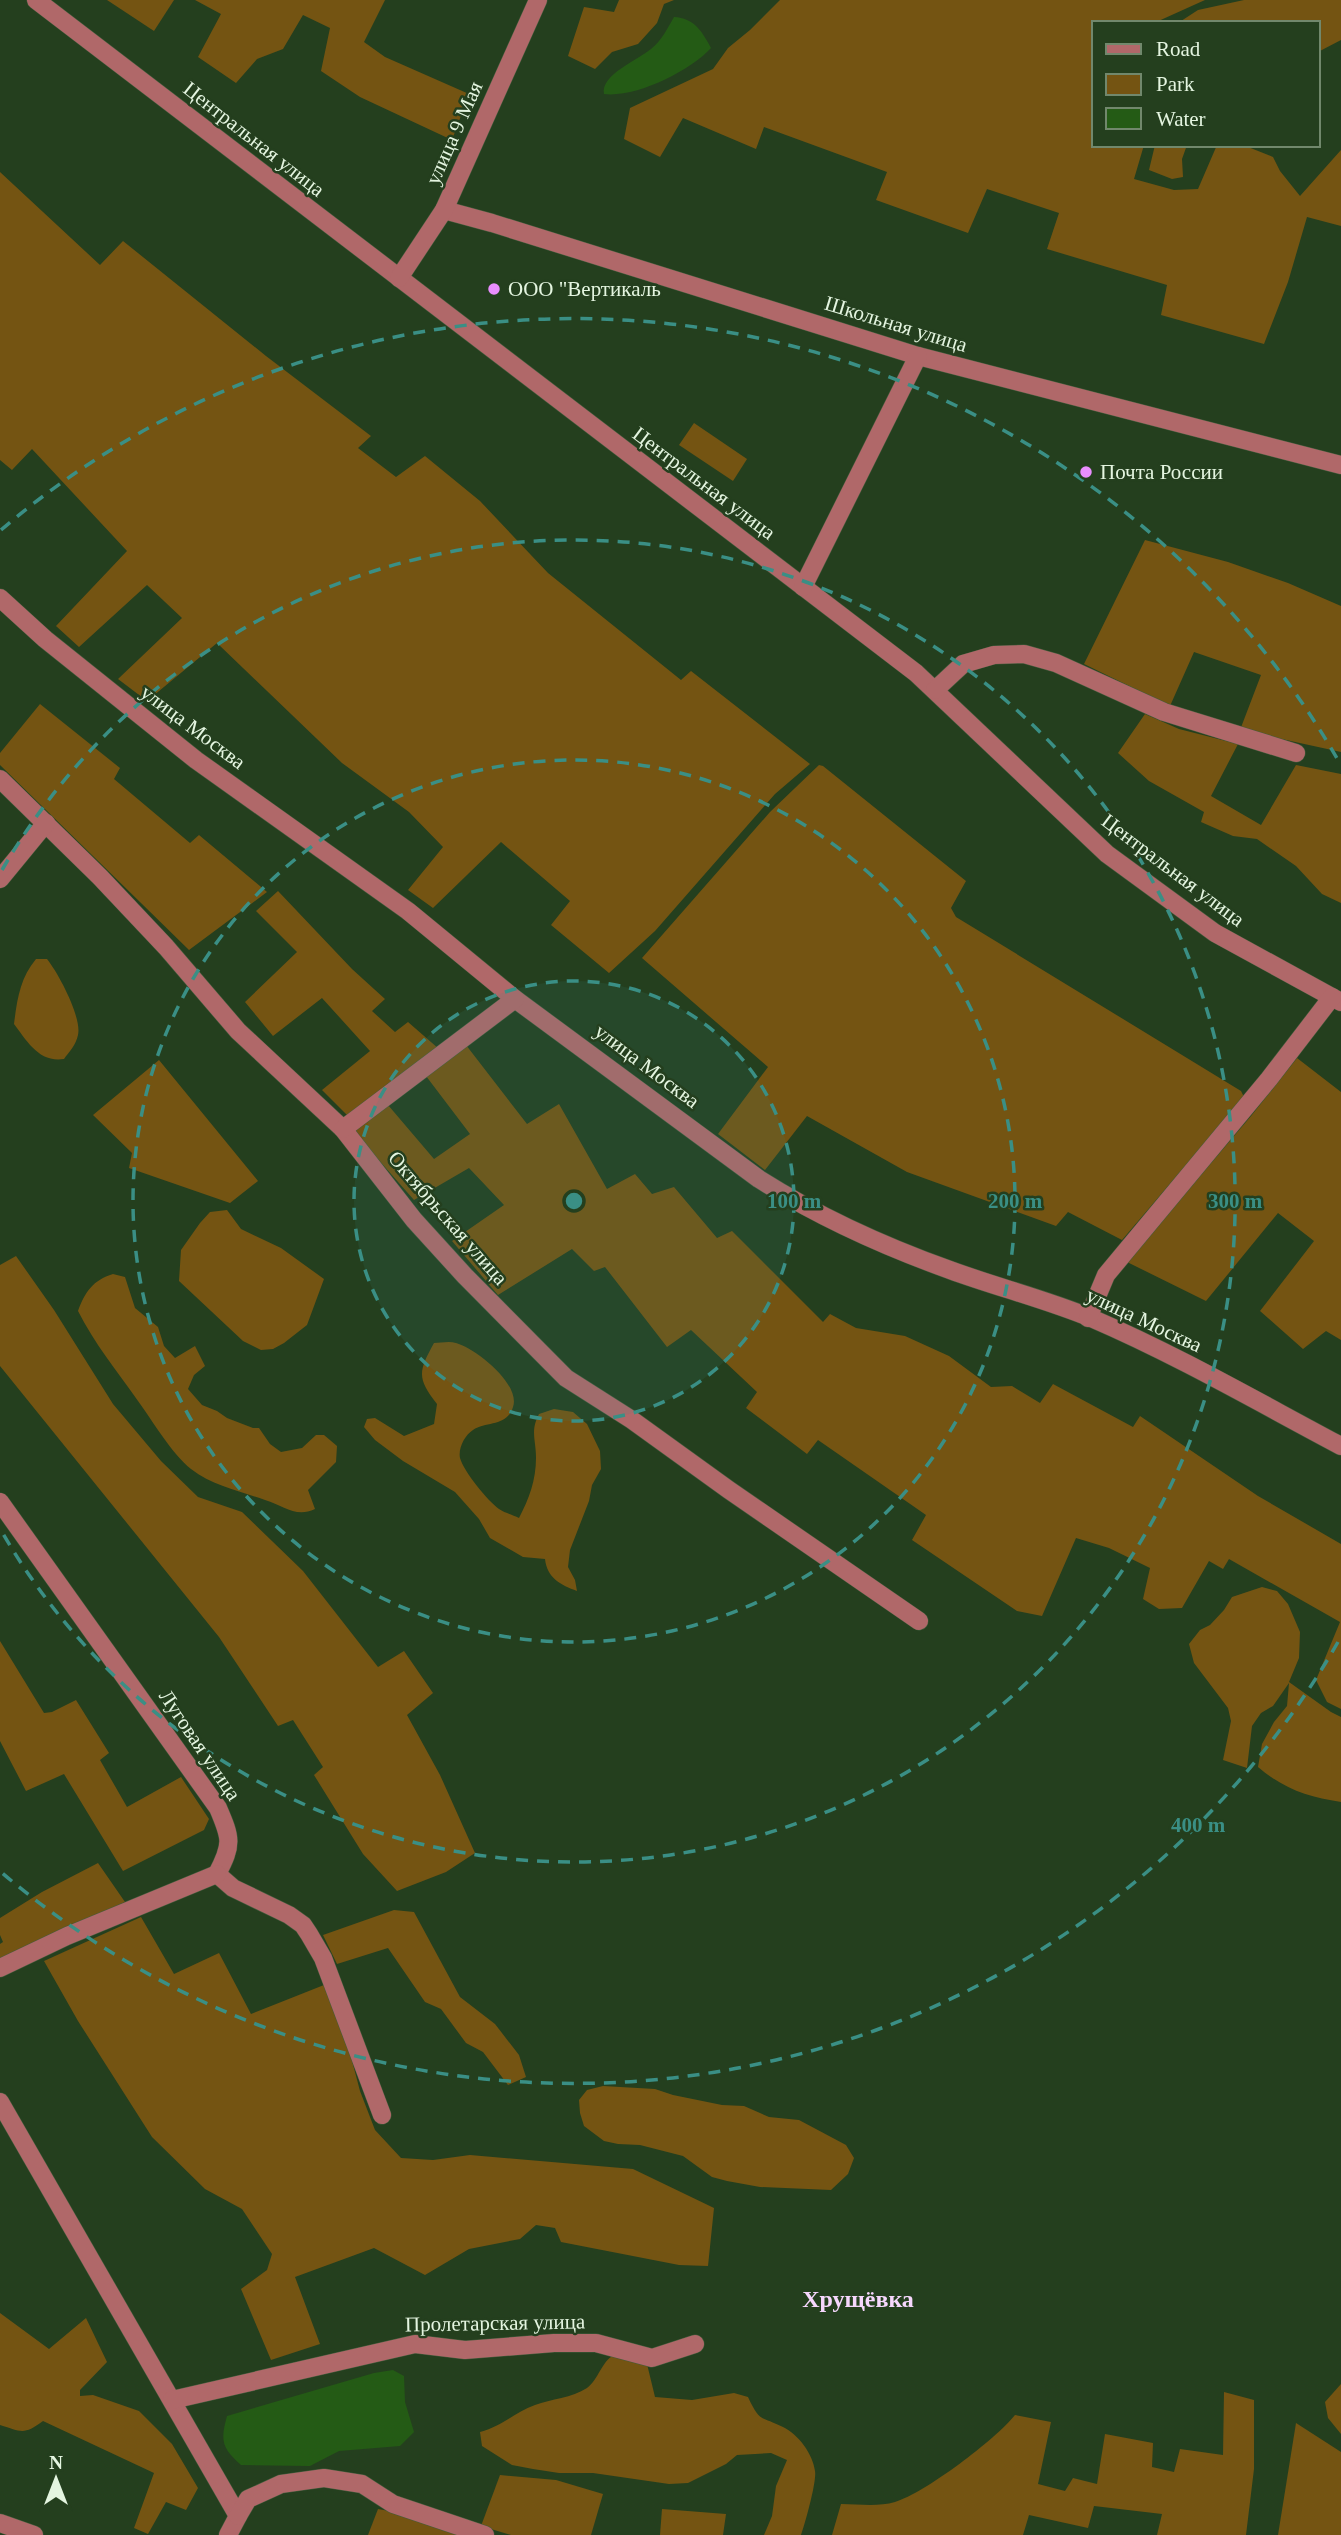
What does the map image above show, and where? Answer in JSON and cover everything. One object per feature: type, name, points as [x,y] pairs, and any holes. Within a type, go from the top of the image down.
[{"type":"street","name":"Центральная улица","points":[[36,0],[936,690],[1107,854],[1215,933],[1337,1000]]},
{"type":"street","name":"улица 9 Мая","points":[[398,278],[444,210],[538,0]]},
{"type":"street","name":"Школьная улица","points":[[444,210],[918,356],[1341,465]]},
{"type":"street","points":[[803,587],[918,356]]},
{"type":"street","name":"улица Москва","points":[[0,598],[45,639],[196,760],[408,911],[515,999],[760,1179],[800,1205],[844,1227],[950,1270],[1088,1318],[1165,1353],[1341,1446]]},
{"type":"street","points":[[936,690],[963,664],[994,655],[1024,654],[1056,663],[1164,712],[1296,754]]},
{"type":"street","name":"Октябрьская улица","points":[[0,779],[166,947],[238,1031],[343,1129],[414,1220],[566,1378],[632,1420],[919,1621]]},
{"type":"street","points":[[0,879],[46,823]]},
{"type":"street","points":[[343,1129],[515,999]]},
{"type":"street","points":[[1088,1318],[1106,1275],[1337,1000]]},
{"type":"street","name":"Луговая улица","points":[[0,1502],[218,1808],[229,1834],[227,1854],[218,1874]]},
{"type":"street","points":[[0,1968],[67,1936],[218,1874],[233,1888],[289,1915],[303,1925],[323,1958],[382,2115]]},
{"type":"street","points":[[0,2102],[238,2516]]},
{"type":"street","name":"Пролетарская улица","points":[[172,2400],[415,2344],[465,2350],[554,2343],[596,2343],[652,2358],[695,2344]]},
{"type":"street","points":[[228,2535],[248,2499],[281,2484],[324,2478],[362,2484],[393,2504],[485,2535]]},
{"type":"street","points":[[0,2523],[34,2535]]},
{"type":"green space","points":[[107,0],[174,0],[154,31]]},
{"type":"green space","points":[[195,0],[385,0],[364,42],[385,57],[469,94],[452,140],[360,97],[321,71],[330,28],[303,15],[283,49],[257,59],[236,83],[198,57],[221,14]]},
{"type":"green space","points":[[619,0],[674,0],[664,4],[657,23],[638,44],[612,52],[595,69],[568,56],[584,7],[614,12]]},
{"type":"green space","points":[[780,0],[1205,0],[1158,21],[1092,21],[1092,147],[1143,147],[1134,179],[1174,190],[1198,189],[1216,147],[1248,147],[1273,157],[1280,171],[1300,196],[1341,150],[1341,226],[1307,217],[1288,282],[1264,344],[1161,315],[1167,285],[1047,249],[1059,213],[987,189],[968,233],[876,200],[887,172],[764,127],[756,149],[683,118],[660,157],[624,139],[630,108],[713,69],[728,48]]},
{"type":"green space","points":[[1244,0],[1341,0],[1341,40],[1320,51],[1320,21],[1181,21],[1198,10]]},
{"type":"green space","points":[[1155,147],[1186,147],[1182,159],[1183,177],[1172,179],[1149,170]]},
{"type":"green space","points":[[0,172],[100,265],[123,241],[371,436],[358,448],[396,477],[425,456],[480,501],[548,573],[681,680],[691,671],[810,764],[775,794],[655,931],[609,973],[551,925],[570,901],[501,842],[433,908],[408,890],[443,847],[409,812],[342,763],[217,643],[147,701],[118,679],[182,618],[147,585],[79,647],[56,626],[127,551],[32,449],[12,470],[0,460]]},
{"type":"green space","points":[[694,423],[747,459],[733,481],[679,445]]},
{"type":"green space","points":[[1145,540],[1228,562],[1288,583],[1341,606],[1341,752],[1240,730],[1261,675],[1194,652],[1170,706],[1084,664]]},
{"type":"green space","points":[[40,704],[120,768],[114,779],[190,843],[199,835],[267,892],[189,950],[0,765],[0,753]]},
{"type":"green space","points":[[1145,714],[1179,729],[1238,744],[1211,796],[1261,825],[1296,765],[1341,774],[1341,903],[1322,894],[1296,866],[1257,839],[1233,836],[1201,822],[1204,812],[1149,781],[1118,753]]},
{"type":"green space","points":[[819,765],[966,881],[951,908],[956,917],[1241,1091],[1244,1097],[1122,1240],[1068,1212],[1056,1226],[907,1172],[807,1116],[765,1170],[718,1134],[768,1067],[642,958],[770,812]]},
{"type":"green space","points":[[278,891],[352,969],[385,999],[372,1011],[395,1032],[408,1022],[439,1049],[348,1116],[322,1090],[370,1051],[322,998],[273,1036],[245,1002],[297,952],[256,911]]},
{"type":"green space","points":[[36,959],[47,959],[52,966],[77,1018],[77,1039],[64,1059],[47,1058],[41,1054],[29,1044],[14,1024],[23,982]]},
{"type":"green space","points":[[466,1045],[527,1124],[559,1104],[607,1189],[635,1174],[652,1194],[674,1187],[717,1238],[732,1231],[823,1322],[830,1314],[856,1328],[905,1336],[949,1356],[991,1387],[1012,1386],[1040,1403],[1053,1384],[1133,1427],[1140,1416],[1258,1496],[1341,1544],[1341,1709],[1327,1702],[1316,1680],[1340,1622],[1229,1559],[1223,1569],[1209,1561],[1182,1608],[1159,1609],[1143,1599],[1150,1568],[1109,1548],[1076,1538],[1042,1616],[1017,1611],[912,1540],[926,1515],[818,1440],[807,1454],[746,1408],[757,1392],[691,1330],[667,1347],[605,1267],[594,1271],[572,1249],[498,1295],[452,1241],[504,1205],[469,1168],[414,1200],[354,1132],[388,1105],[434,1159],[470,1134],[426,1076]]},
{"type":"green space","points":[[1297,1058],[1341,1092],[1341,1340],[1326,1331],[1303,1349],[1260,1311],[1314,1241],[1278,1213],[1206,1301],[1127,1262]]},
{"type":"green space","points":[[159,1060],[258,1181],[230,1203],[129,1168],[132,1153],[93,1115]]},
{"type":"green space","points":[[227,1210],[241,1229],[281,1248],[324,1279],[307,1325],[273,1349],[261,1350],[243,1341],[179,1281],[181,1250],[210,1212]]},
{"type":"green space","points":[[16,1256],[54,1310],[113,1404],[161,1461],[198,1497],[242,1512],[303,1571],[378,1667],[404,1651],[433,1693],[407,1715],[440,1775],[475,1853],[446,1872],[397,1891],[363,1854],[314,1775],[323,1767],[293,1720],[278,1726],[219,1637],[0,1366],[0,1265]]},
{"type":"green space","points":[[113,1274],[125,1277],[135,1308],[158,1327],[164,1346],[175,1358],[195,1346],[205,1366],[194,1375],[188,1389],[202,1405],[227,1418],[259,1428],[270,1444],[281,1452],[302,1448],[316,1435],[324,1435],[337,1446],[336,1462],[308,1490],[315,1509],[296,1512],[217,1484],[199,1475],[177,1455],[98,1346],[78,1311],[91,1288]]},
{"type":"green space","points":[[448,1342],[464,1346],[495,1368],[510,1388],[514,1398],[513,1407],[506,1418],[470,1432],[460,1450],[462,1464],[471,1478],[501,1510],[519,1518],[529,1496],[535,1474],[534,1431],[539,1414],[554,1409],[573,1412],[587,1424],[600,1451],[601,1469],[592,1485],[589,1501],[570,1550],[568,1567],[577,1591],[552,1576],[545,1559],[523,1557],[490,1538],[479,1519],[455,1492],[403,1461],[375,1440],[364,1427],[367,1419],[375,1418],[404,1436],[434,1424],[437,1404],[426,1388],[422,1375],[425,1361],[434,1343]]},
{"type":"green space","points":[[1262,1587],[1277,1591],[1288,1604],[1300,1632],[1299,1658],[1289,1682],[1341,1717],[1341,1802],[1297,1791],[1258,1767],[1262,1744],[1287,1706],[1289,1683],[1273,1706],[1261,1713],[1252,1726],[1247,1768],[1223,1760],[1231,1721],[1228,1708],[1194,1663],[1189,1644],[1200,1630],[1210,1625],[1224,1610],[1232,1597]]},
{"type":"green space","points":[[0,1641],[44,1713],[76,1700],[109,1753],[100,1760],[127,1807],[181,1777],[209,1819],[204,1830],[123,1871],[64,1774],[26,1791],[0,1741]]},
{"type":"green space","points":[[98,1863],[125,1902],[0,1961],[0,1944],[3,1942],[0,1935],[0,1918],[42,1892]]},
{"type":"green space","points":[[394,1910],[414,1912],[460,1997],[495,2024],[519,2055],[526,2077],[508,2085],[483,2052],[466,2043],[441,2009],[425,2002],[388,1948],[337,1964],[323,1935]]},
{"type":"green space","points":[[141,1917],[174,1974],[219,1953],[251,2014],[324,1985],[345,2034],[360,2091],[375,2130],[401,2158],[433,2160],[470,2155],[633,2169],[714,2208],[708,2266],[679,2265],[561,2242],[555,2228],[536,2225],[520,2239],[469,2249],[425,2275],[374,2248],[295,2277],[320,2344],[271,2360],[241,2289],[267,2270],[272,2254],[242,2209],[205,2189],[152,2137],[78,2021],[44,1961]]},
{"type":"green space","points":[[603,2086],[655,2089],[722,2105],[744,2106],[769,2117],[799,2120],[846,2145],[854,2158],[848,2174],[831,2190],[760,2187],[712,2177],[683,2156],[640,2145],[604,2141],[584,2126],[579,2100],[587,2090]]},
{"type":"green space","points":[[0,2313],[49,2349],[86,2318],[107,2362],[80,2390],[80,2396],[93,2395],[139,2411],[172,2444],[198,2488],[186,2510],[166,2502],[148,2534],[134,2528],[154,2473],[43,2421],[23,2431],[0,2425]]},
{"type":"green space","points":[[614,2355],[647,2364],[655,2397],[692,2400],[734,2393],[748,2397],[762,2418],[794,2434],[808,2451],[815,2471],[813,2493],[801,2535],[764,2535],[772,2516],[776,2486],[787,2460],[771,2453],[737,2455],[726,2464],[688,2483],[669,2484],[593,2473],[559,2473],[512,2465],[482,2446],[480,2432],[528,2408],[587,2388]]},
{"type":"green space","points":[[1341,2384],[1341,2434],[1328,2418],[1325,2402]]},
{"type":"green space","points":[[1224,2392],[1254,2400],[1254,2469],[1246,2535],[1157,2535],[1162,2514],[1094,2506],[1088,2528],[1029,2515],[1023,2535],[832,2535],[841,2504],[882,2504],[908,2497],[959,2464],[1015,2415],[1051,2422],[1038,2484],[1065,2491],[1073,2478],[1097,2484],[1105,2434],[1153,2443],[1152,2467],[1174,2472],[1180,2449],[1223,2455]]},
{"type":"green space","points":[[1296,2423],[1341,2452],[1341,2535],[1278,2535]]},
{"type":"green space","points":[[500,2475],[556,2480],[603,2494],[591,2535],[511,2535],[481,2526]]},
{"type":"green space","points":[[378,2509],[406,2514],[469,2535],[368,2535]]},
{"type":"green space","points":[[662,2509],[726,2514],[723,2535],[660,2535]]},
{"type":"water","points":[[674,17],[687,20],[697,27],[711,48],[702,57],[662,81],[631,92],[604,94],[608,80],[621,68],[655,46]]},
{"type":"water","points":[[393,2370],[404,2376],[405,2402],[414,2432],[400,2446],[339,2451],[310,2466],[241,2465],[226,2449],[223,2438],[227,2416],[374,2373]]},
{"type":"place","name":"ООО \"Вертикаль","points":[[494,289]]},
{"type":"place","name":"Почта России","points":[[1086,472]]},
{"type":"district","name":"Хрущёвка","points":[[858,2299]]}]
